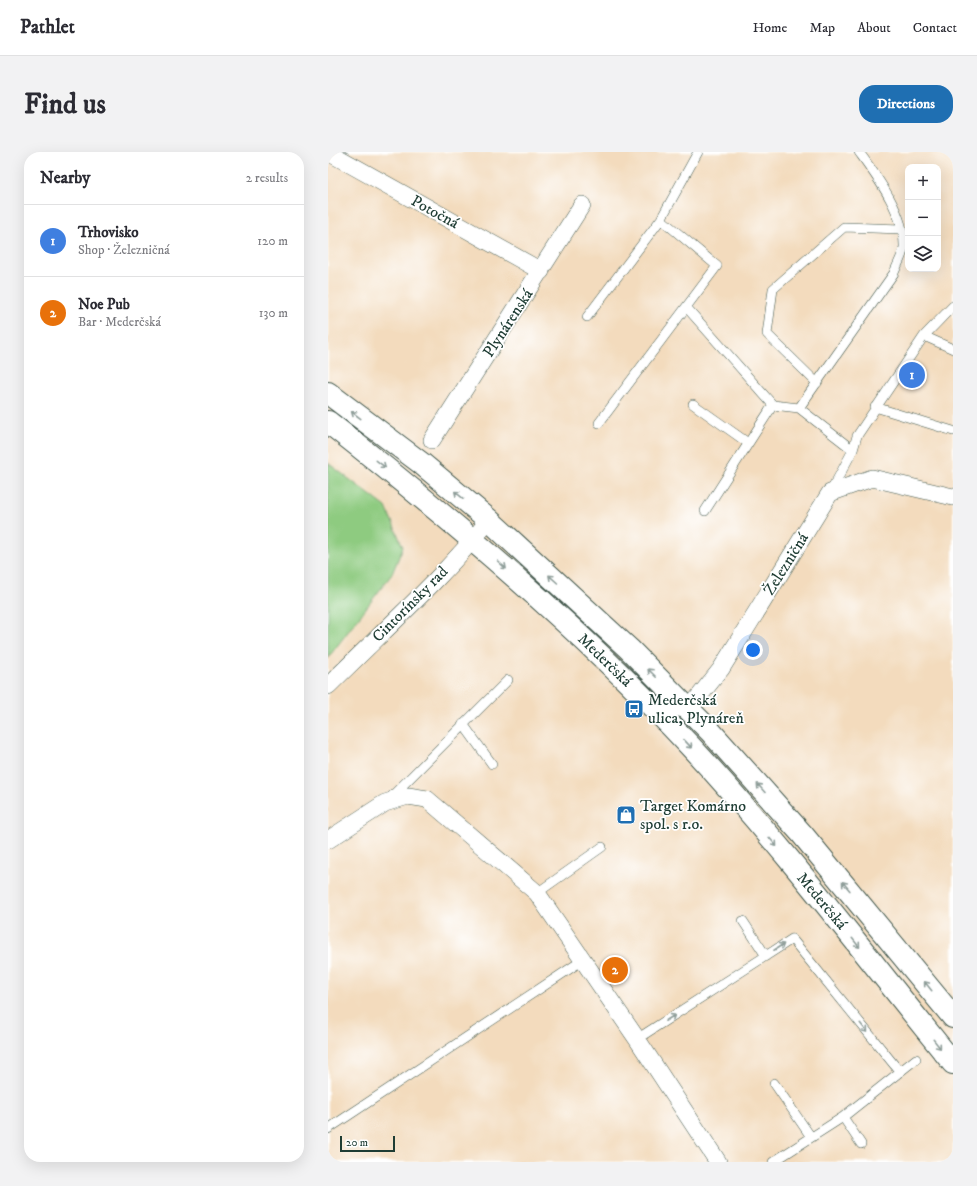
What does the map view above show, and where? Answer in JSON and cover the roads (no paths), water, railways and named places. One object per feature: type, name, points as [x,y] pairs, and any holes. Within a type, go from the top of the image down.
[{"type":"main road","name":"Mederčská","points":[[328,393],[421,463],[489,520],[629,649],[689,709],[802,834],[953,1016]]},
{"type":"main road","name":"Mederčská","points":[[328,422],[473,539],[577,632],[652,706],[692,748],[771,840],[953,1063]]},
{"type":"street","name":"Potočná","points":[[328,152],[541,271]]},
{"type":"street","name":"Plynárenská","points":[[432,440],[582,205]]},
{"type":"street","points":[[830,493],[872,478],[953,497]]},
{"type":"street","name":"Železničná","points":[[689,709],[721,669],[830,493]]},
{"type":"street","name":"Cintorínsky rad","points":[[328,686],[473,539],[489,520]]},
{"type":"street","points":[[652,706],[689,709]]},
{"type":"street","points":[[328,840],[385,803],[408,796],[427,800],[537,893],[637,1039],[718,1162]]},
{"type":"lane","points":[[587,317],[661,219],[698,152]]},
{"type":"lane","points":[[799,408],[894,273],[904,247],[902,229],[888,194],[859,152]]},
{"type":"lane","points":[[599,423],[687,308],[717,266],[661,219]]},
{"type":"lane","points":[[817,383],[768,334],[773,289],[844,227],[902,229]]},
{"type":"lane","points":[[830,493],[853,450],[857,436],[875,407],[924,336],[953,306]]},
{"type":"lane","points":[[687,308],[773,405],[799,408],[853,450]]},
{"type":"lane","points":[[924,336],[953,349]]},
{"type":"lane","points":[[693,404],[748,443]]},
{"type":"lane","points":[[706,511],[773,405]]},
{"type":"lane","points":[[875,407],[953,431]]},
{"type":"lane","points":[[385,803],[508,680]]},
{"type":"lane","points":[[463,724],[492,764]]},
{"type":"lane","points":[[537,893],[602,847]]},
{"type":"lane","points":[[742,921],[766,956]]},
{"type":"lane","points":[[637,1039],[792,939],[900,1072]]},
{"type":"lane","points":[[328,1129],[583,960]]},
{"type":"lane","points":[[773,1162],[842,1117],[916,1059]]},
{"type":"lane","points":[[774,1083],[811,1137]]},
{"type":"lane","points":[[842,1117],[861,1144]]},
{"type":"place","name":"Trhovisko","points":[[912,375]]},
{"type":"place","name":"Mederčská ulica, Plynáreň","points":[[634,709]]},
{"type":"place","name":"Target Komárno spol. s r.o.","points":[[626,815]]},
{"type":"place","name":"Noe Pub","points":[[615,970]]}]
